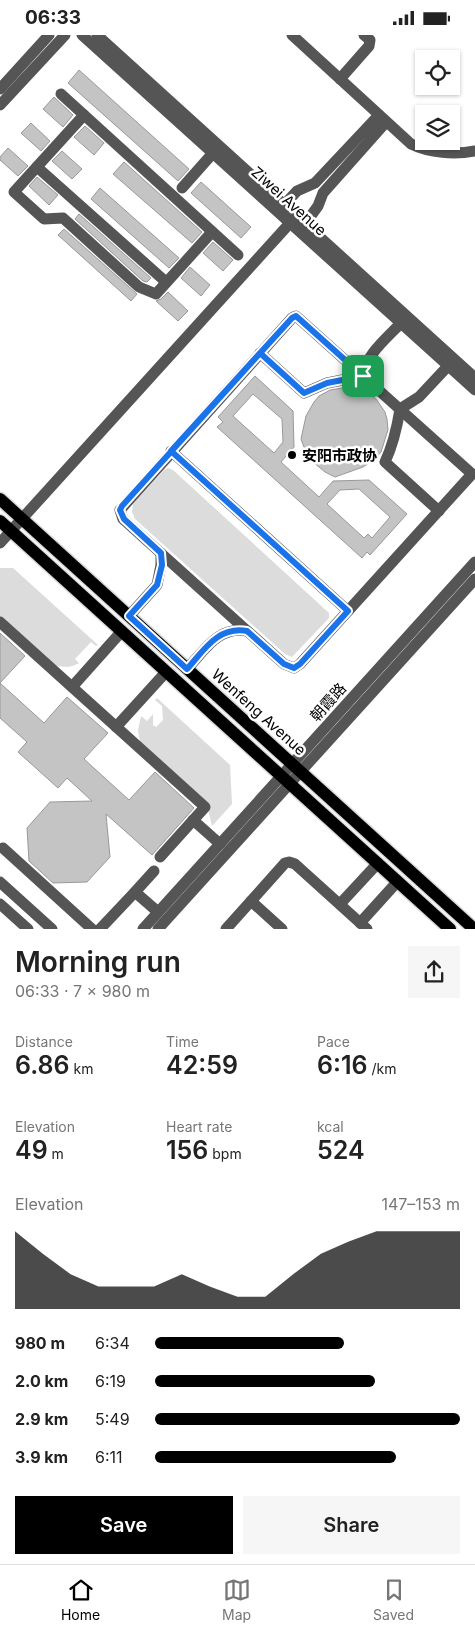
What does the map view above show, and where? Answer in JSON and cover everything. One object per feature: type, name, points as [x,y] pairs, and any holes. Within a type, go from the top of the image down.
[{"type":"main road","name":"Wenfeng Avenue","points":[[0,499],[474,929]]},
{"type":"main road","points":[[0,521],[450,929]]},
{"type":"street","points":[[0,89],[49,35]]},
{"type":"street","points":[[0,105],[65,35]]},
{"type":"street","name":"Ziwei Avenue","points":[[82,35],[475,390]]},
{"type":"street","name":"Ziwei Avenue","points":[[96,35],[475,377]]},
{"type":"street","points":[[292,35],[411,144],[422,149],[439,152],[475,151]]},
{"type":"street","points":[[340,79],[369,46],[370,40],[364,35]]},
{"type":"street","points":[[61,94],[238,255]]},
{"type":"street","points":[[84,115],[14,192],[44,219],[63,218],[139,287],[156,293],[212,232]]},
{"type":"street","points":[[284,205],[297,191],[315,183],[382,118]]},
{"type":"street","points":[[305,224],[318,206],[323,193],[382,118]]},
{"type":"street","points":[[182,188],[213,153]]},
{"type":"street","points":[[37,167],[166,282]]},
{"type":"street","points":[[167,191],[175,187],[182,188]]},
{"type":"street","points":[[182,188],[184,192],[182,204]]},
{"type":"street","points":[[0,543],[290,223]]},
{"type":"street","points":[[296,316],[363,376],[472,474],[300,664],[294,668],[284,664],[161,553],[124,519],[120,510],[292,318],[296,316]]},
{"type":"street","points":[[363,376],[370,357],[401,323]]},
{"type":"street","points":[[260,353],[304,393],[327,383],[363,376]]},
{"type":"street","points":[[400,409],[420,397],[448,366]]},
{"type":"street","points":[[400,409],[397,430],[385,463],[439,511]]},
{"type":"street","points":[[171,451],[348,611]]},
{"type":"street","points":[[129,616],[157,585],[162,565],[161,553]]},
{"type":"street","name":"朝霞路","points":[[158,929],[475,563]]},
{"type":"street","name":"朝霞路","points":[[296,768],[475,579]]},
{"type":"street","points":[[0,622],[205,807],[160,857]]},
{"type":"street","points":[[187,669],[216,637],[234,630],[247,631]]},
{"type":"street","points":[[72,687],[122,631]]},
{"type":"street","points":[[116,727],[166,672]]},
{"type":"street","name":"朝霞路","points":[[142,929],[220,844],[286,780]]},
{"type":"street","points":[[193,820],[220,844]]},
{"type":"street","points":[[3,848],[92,929]]},
{"type":"street","points":[[226,929],[286,863],[289,862],[296,864],[364,926],[398,881]]},
{"type":"street","points":[[340,904],[378,863]]},
{"type":"street","points":[[100,929],[154,871]]},
{"type":"street","points":[[0,882],[52,929]]},
{"type":"street","points":[[135,892],[158,912]]},
{"type":"street","points":[[252,901],[282,929]]},
{"type":"street","points":[[0,904],[28,929]]},
{"type":"shaded area","points":[[168,468],[173,470],[329,613],[329,618],[292,657],[285,654],[135,519],[132,512],[133,504]]},
{"type":"shaded area","points":[[0,568],[13,568],[98,645],[96,646],[91,642],[75,659],[79,663],[76,665],[68,667],[56,666],[0,618]]},
{"type":"shaded area","points":[[157,698],[230,765],[232,804],[212,826],[207,805],[140,742],[138,730],[141,716],[147,721],[153,714],[153,725],[156,727],[163,720],[162,706],[155,700]]},
{"type":"building","points":[[79,70],[189,169],[178,181],[68,83]]},
{"type":"building","points":[[54,97],[73,115],[63,127],[43,109]]},
{"type":"building","points":[[31,123],[50,141],[41,151],[21,133]]},
{"type":"building","points":[[85,126],[104,143],[94,155],[74,137]]},
{"type":"building","points":[[8,148],[28,166],[18,176],[0,160],[0,157]]},
{"type":"building","points":[[62,151],[82,169],[72,179],[52,161]]},
{"type":"building","points":[[124,162],[202,232],[192,243],[113,174]]},
{"type":"building","points":[[37,177],[58,195],[49,205],[29,186]]},
{"type":"building","points":[[201,182],[251,227],[241,238],[191,193]]},
{"type":"building","points":[[100,188],[179,258],[169,268],[91,199]]},
{"type":"building","points":[[79,214],[151,278],[147,282],[143,281],[75,219]]},
{"type":"building","points":[[64,229],[137,294],[131,301],[58,235]]},
{"type":"building","points":[[213,242],[233,260],[223,271],[203,253]]},
{"type":"building","points":[[190,267],[210,285],[201,296],[181,278]]},
{"type":"building","points":[[168,292],[188,311],[178,321],[156,301]]},
{"type":"building","points":[[255,376],[293,411],[294,447],[281,462],[319,497],[333,481],[369,480],[407,514],[370,555],[367,552],[362,558],[217,427],[223,422],[218,417]],"holes":[[[253,394],[282,419],[283,442],[274,453],[233,416]],[[359,489],[390,517],[372,538],[368,534],[364,538],[327,504],[340,490]]]},
{"type":"building","points":[[348,387],[363,390],[376,399],[385,412],[388,430],[381,452],[374,460],[363,467],[335,477],[325,472],[313,462],[305,450],[301,439],[306,416],[319,396],[330,390]]},
{"type":"building","points":[[0,633],[25,656],[0,683]]},
{"type":"building","points":[[0,683],[44,723],[67,697],[108,733],[84,759],[129,800],[155,772],[194,808],[152,855],[106,814],[110,857],[87,882],[53,883],[29,861],[27,828],[50,802],[92,801],[67,778],[58,788],[18,752],[27,742],[0,718]]},
{"type":"place","name":"安阳市政协","points":[[292,455]]},
{"type":"route","points":[[363,376],[296,316],[292,318],[171,451],[348,611],[300,664],[294,668],[284,664],[247,631],[239,629],[225,632],[216,637],[187,669],[129,616],[159,582],[162,565],[161,553],[124,519],[120,510],[122,506],[171,451],[260,353],[304,393],[327,383],[363,376]]}]
